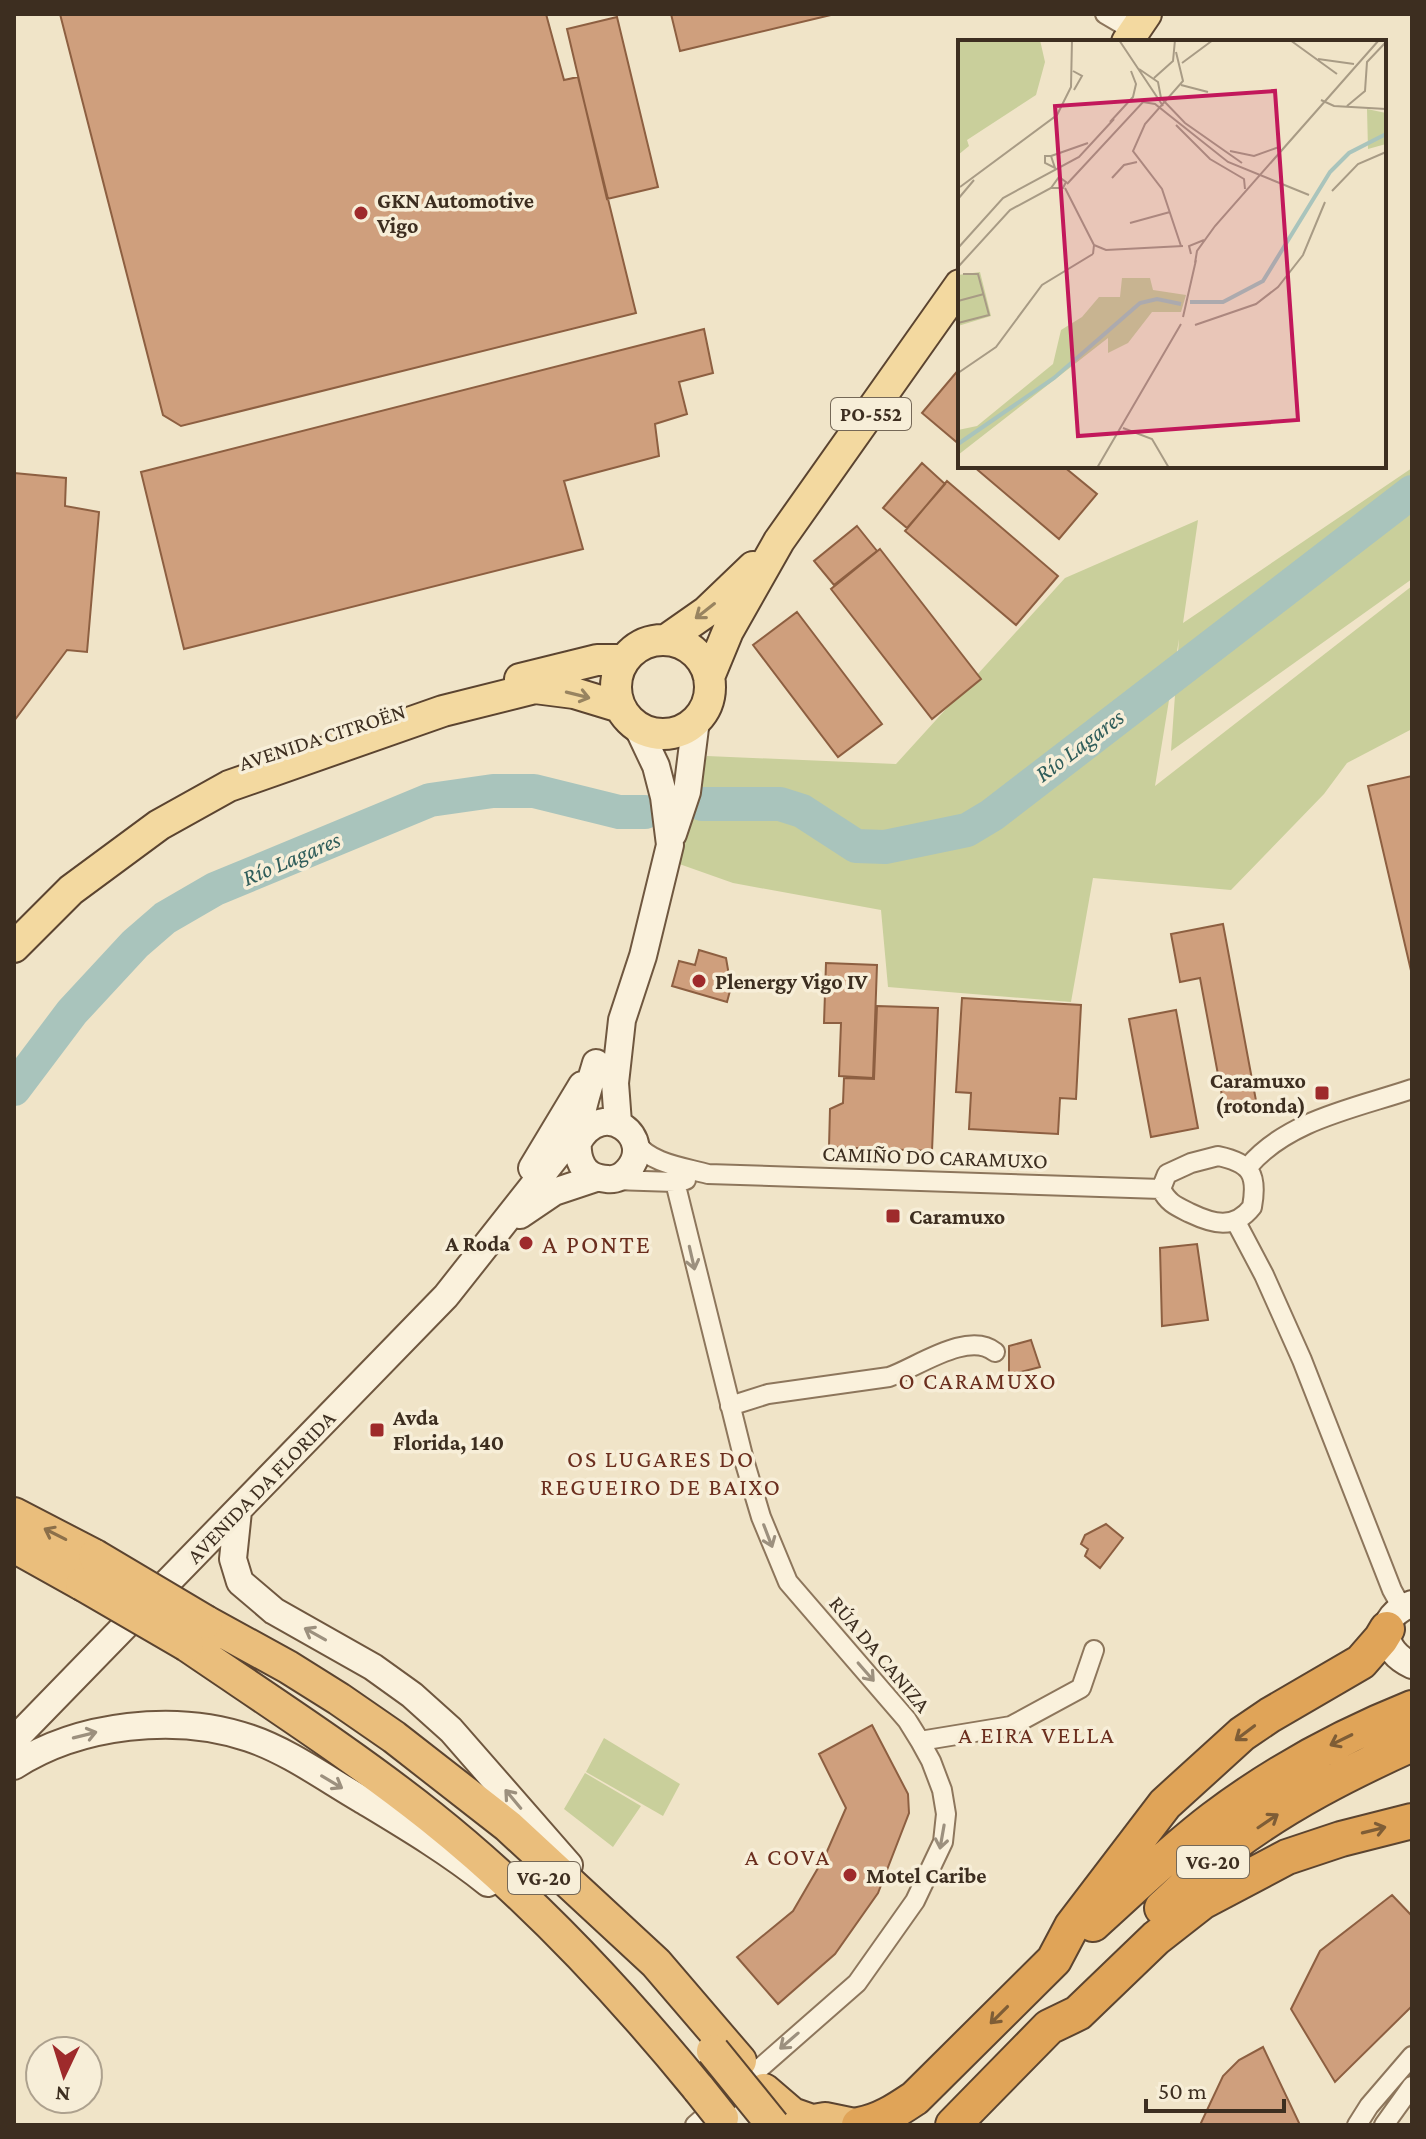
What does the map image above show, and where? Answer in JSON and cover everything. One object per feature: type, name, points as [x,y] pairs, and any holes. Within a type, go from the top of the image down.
[{"type":"highway","name":"VG-20","points":[[14,1514],[89,1570],[197,1634],[469,1813],[590,1920],[713,2051],[773,2125]]},
{"type":"highway","name":"VG-20","points":[[14,1546],[89,1570]]},
{"type":"highway","points":[[197,1634],[288,1667],[440,1771],[508,1826],[656,1963],[764,2090],[800,2122],[825,2119],[856,2125],[874,2123],[915,2098],[1054,1960],[1072,1926],[1165,1804],[1242,1734],[1361,1662],[1400,1613]]},
{"type":"highway","points":[[197,1634],[432,1818],[539,1913],[598,1973],[699,2089],[715,2123]]},
{"type":"highway","name":"VG-20","points":[[1054,1960],[1214,1818],[1295,1764],[1412,1708]]},
{"type":"highway","name":"VG-20","points":[[350,1732],[477,1834],[541,1892],[646,1997],[756,2125]]},
{"type":"highway","name":"VG-20","points":[[1049,2027],[1146,1922],[1229,1848],[1297,1801],[1350,1772],[1412,1744]]},
{"type":"highway","points":[[953,2125],[1049,2027],[1078,2013],[1156,1938],[1202,1902],[1287,1857],[1412,1821]]},
{"type":"main road","name":"PO-552","points":[[779,541],[958,288]]},
{"type":"main road","points":[[666,640],[706,612],[779,541]]},
{"type":"main road","points":[[709,677],[728,631],[779,541]]},
{"type":"main road","points":[[14,947],[71,890],[159,825],[229,786],[443,711],[535,688],[574,693],[628,716],[651,732],[667,734],[696,720],[709,697],[709,677],[704,663],[694,651],[681,643],[650,641],[635,649],[624,660],[617,675],[616,691],[628,716]]},
{"type":"main road","name":"AVENIDA CITROËN","points":[[14,917],[66,870],[130,824],[222,770],[327,730],[597,660],[624,660]]},
{"type":"main road","name":"AVENIDA DA FLORIDA","points":[[628,716],[676,795]]},
{"type":"main road","name":"AVENIDA DA FLORIDA","points":[[626,1133],[615,1083],[622,1020],[643,956],[670,845],[676,795],[696,720]]},
{"type":"main road","name":"AVENIDA DA FLORIDA","points":[[501,1228],[506,1212],[622,1020]]},
{"type":"main road","name":"AVENIDA DA FLORIDA","points":[[14,1740],[446,1296],[559,1153],[578,1142],[584,1104],[596,1063]]},
{"type":"main road","points":[[606,1121],[626,1133],[636,1154],[632,1166],[624,1175],[604,1179],[584,1170],[578,1157],[578,1142],[584,1131],[606,1121]]},
{"type":"main road","name":"AVENIDA DA FLORIDA","points":[[501,1228],[554,1192],[604,1179]]},
{"type":"main road","points":[[238,1511],[233,1559],[240,1582],[274,1611],[373,1667],[412,1695],[451,1730],[656,1963]]},
{"type":"main road","points":[[1400,1613],[1389,1646],[1394,1654],[1412,1665]]},
{"type":"main road","points":[[14,1766],[80,1735],[120,1727],[215,1729],[250,1738],[324,1777],[472,1870],[521,1909],[567,1952],[598,1973]]},
{"type":"street","points":[[1105,14],[1136,29]]},
{"type":"street","points":[[1248,1167],[1271,1144],[1305,1125],[1412,1089]]},
{"type":"street","name":"CAMIÑO DO CARAMUXO","points":[[626,1133],[641,1150],[659,1161],[708,1174],[1161,1189]]},
{"type":"street","points":[[1218,1156],[1248,1167],[1254,1179],[1252,1207],[1236,1222],[1221,1225],[1204,1220],[1168,1202],[1161,1189],[1167,1174],[1218,1156]]},
{"type":"street","name":"CAMIÑO DO CARAMUXO","points":[[604,1179],[675,1182],[708,1174]]},
{"type":"street","name":"RÚA DA CANIZA","points":[[675,1182],[730,1406],[761,1517],[788,1582],[907,1720],[931,1761],[942,1790],[946,1814],[943,1842],[915,1901],[857,1983],[715,2123]]},
{"type":"street","points":[[1236,1222],[1302,1360],[1400,1613]]},
{"type":"street","points":[[730,1406],[768,1394],[889,1377],[939,1353],[962,1348],[989,1347],[995,1352]]},
{"type":"street","points":[[920,1741],[1011,1726],[1081,1688],[1094,1650]]},
{"type":"street","points":[[1357,2125],[1369,2106],[1412,2056]]},
{"type":"street","points":[[1384,2125],[1412,2086]]},
{"type":"green space","points":[[1412,468],[1412,579],[1171,751],[1179,639],[1155,786],[1412,586],[1412,729],[1347,763],[1324,794],[1231,890],[1093,878],[1071,1002],[888,987],[881,910],[733,883],[668,860],[707,756],[896,764],[1065,578],[1198,520],[1183,623]]},
{"type":"green space","points":[[604,1738],[680,1784],[663,1816],[586,1772]]},
{"type":"green space","points":[[585,1773],[641,1806],[613,1847],[564,1809]]},
{"type":"building","name":"GKN Automotive Vigo","points":[[60,14],[546,14],[564,80],[578,77],[636,313],[181,426],[163,415]]},
{"type":"building","points":[[671,14],[835,14],[680,51]]},
{"type":"building","points":[[617,17],[658,187],[607,199],[567,29]]},
{"type":"building","points":[[704,329],[713,373],[679,382],[687,414],[655,424],[659,456],[564,481],[583,549],[184,649],[141,472]]},
{"type":"building","points":[[958,370],[958,443],[922,413]]},
{"type":"building","points":[[922,463],[945,484],[907,528],[883,508]]},
{"type":"building","points":[[975,468],[1065,468],[1097,494],[1059,539]]},
{"type":"building","points":[[14,473],[66,478],[65,506],[99,512],[87,652],[67,650],[14,721]]},
{"type":"building","points":[[947,481],[1058,576],[1016,625],[905,531]]},
{"type":"building","points":[[857,526],[877,551],[834,585],[814,561]]},
{"type":"building","points":[[880,549],[981,679],[932,719],[831,589]]},
{"type":"building","points":[[797,612],[882,724],[838,757],[753,645]]},
{"type":"building","points":[[1412,776],[1412,975],[1368,786]]},
{"type":"building","points":[[1223,924],[1257,1106],[1225,1112],[1200,978],[1180,982],[1171,934]]},
{"type":"building","points":[[699,950],[726,958],[731,987],[727,1002],[672,986],[679,961],[695,965]]},
{"type":"building","points":[[826,963],[877,965],[873,1078],[839,1076],[841,1023],[824,1023]]},
{"type":"building","points":[[962,998],[1081,1005],[1076,1099],[1060,1098],[1058,1134],[969,1129],[971,1093],[956,1092]]},
{"type":"building","points":[[877,1006],[938,1008],[932,1151],[829,1147],[830,1109],[843,1103],[844,1078],[874,1079]]},
{"type":"building","points":[[1176,1010],[1198,1128],[1151,1137],[1129,1019]]},
{"type":"building","points":[[1197,1244],[1208,1320],[1162,1326],[1160,1248]]},
{"type":"building","points":[[1031,1340],[1040,1367],[1009,1375],[1009,1346]]},
{"type":"building","points":[[1106,1524],[1123,1538],[1100,1568],[1085,1556],[1088,1549],[1081,1544],[1085,1535]]},
{"type":"building","name":"Motel Caribe","points":[[872,1725],[908,1794],[909,1813],[878,1893],[835,1954],[778,2004],[737,1957],[793,1911],[825,1856],[846,1808],[819,1754]]},
{"type":"building","points":[[1392,1895],[1412,1916],[1412,2006],[1335,2082],[1291,2009],[1320,1951]]},
{"type":"building","points":[[1263,2047],[1300,2125],[1200,2125],[1223,2076],[1239,2060]]},
{"type":"waterway","name":"Río Lagares","points":[[702,804],[780,804],[802,811],[856,846],[885,847],[967,830],[992,815],[1412,492]]},
{"type":"waterway","name":"Río Lagares","points":[[14,1089],[72,1012],[135,944],[165,918],[215,889],[430,800],[493,791],[534,791],[619,812],[645,812]]},
{"type":"place","name":"GKN Automotive Vigo","points":[[361,213]]},
{"type":"place","name":"Plenergy Vigo IV","points":[[699,981]]},
{"type":"place","name":"Caramuxo (rotonda)","points":[[1322,1093]]},
{"type":"place","name":"Caramuxo","points":[[893,1216]]},
{"type":"place","name":"A Roda","points":[[526,1243]]},
{"type":"place","name":"Avda Florida, 140","points":[[377,1430]]},
{"type":"place","name":"Motel Caribe","points":[[850,1875]]},
{"type":"district","name":"A PONTE","points":[[597,1244]]},
{"type":"district","name":"O CARAMUXO","points":[[978,1380]]},
{"type":"district","name":"OS LUGARES DO REGUEIRO DE BAIXO","points":[[661,1472]]},
{"type":"district","name":"A EIRA VELLA","points":[[1037,1734]]},
{"type":"district","name":"A COVA","points":[[788,1856]]}]
